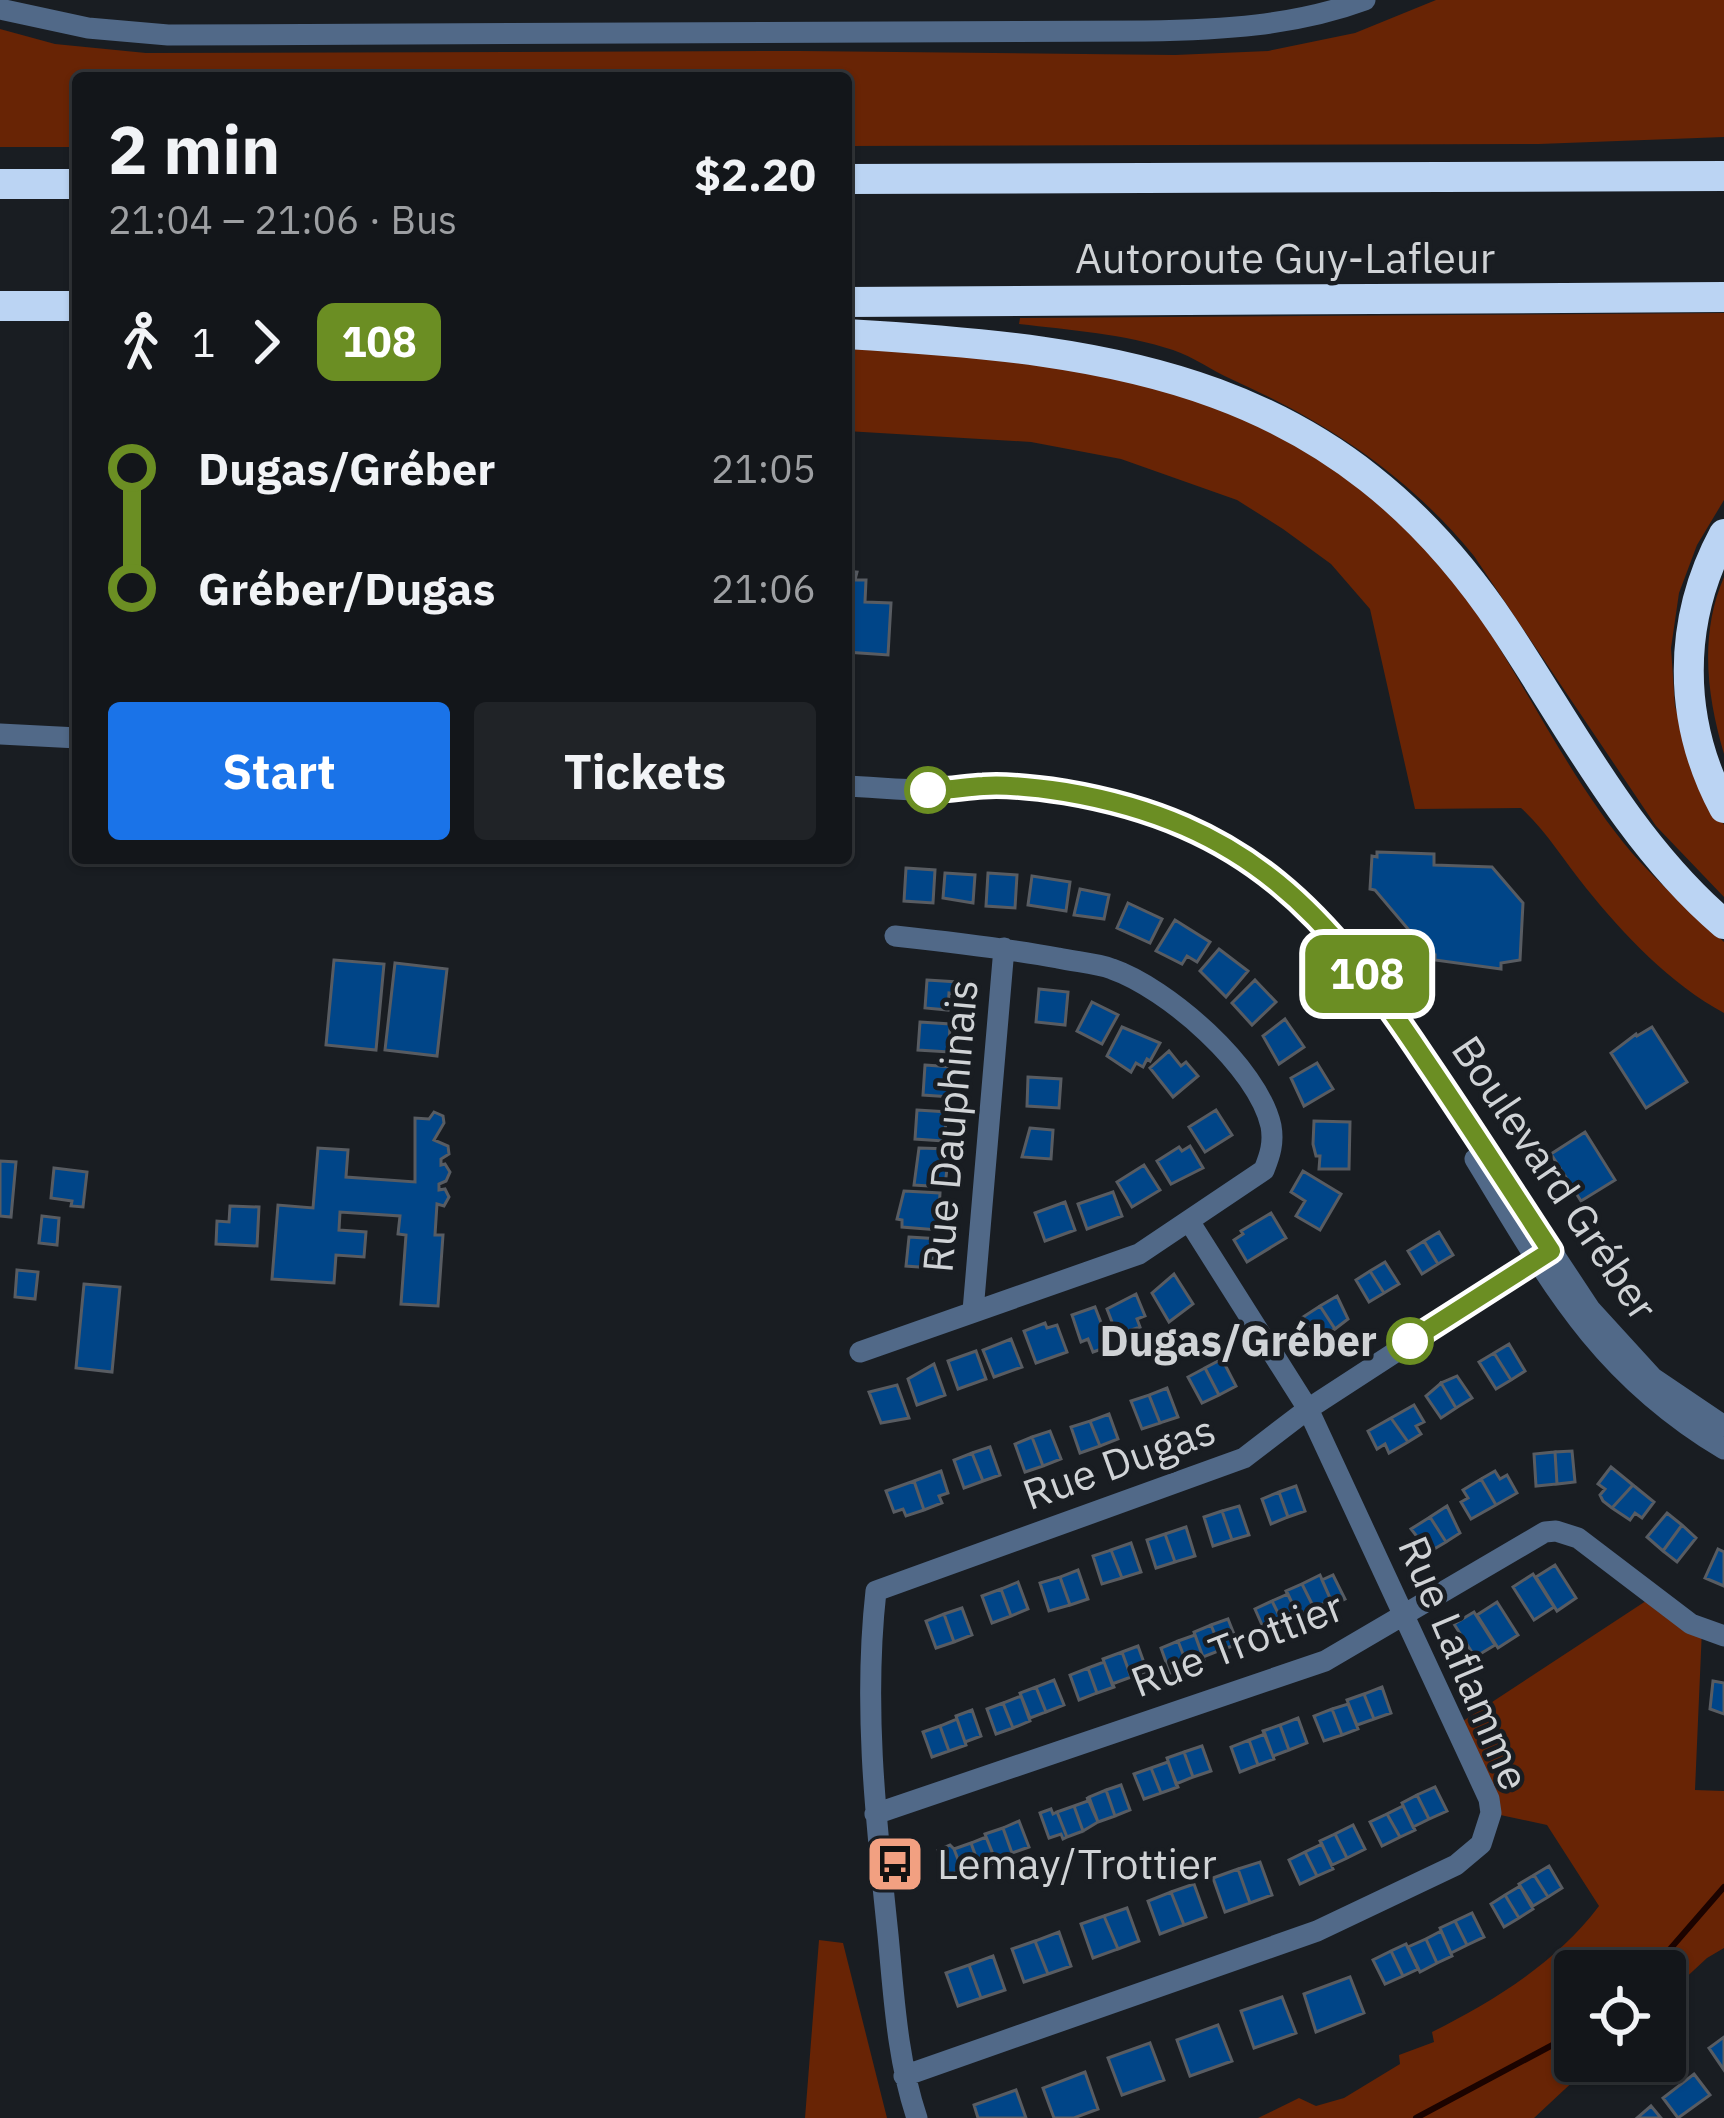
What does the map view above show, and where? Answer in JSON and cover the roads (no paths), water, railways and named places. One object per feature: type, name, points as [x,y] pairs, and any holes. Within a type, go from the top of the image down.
[{"type":"highway","name":"Autoroute Guy-Lafleur","points":[[852,179],[1724,176]]},
{"type":"highway","points":[[0,184],[72,184]]},
{"type":"highway","name":"Autoroute Guy-Lafleur","points":[[852,302],[1724,297]]},
{"type":"highway","points":[[0,306],[72,306]]},
{"type":"highway","points":[[852,334],[1000,345],[1127,365],[1250,405],[1334,451],[1393,496],[1457,563],[1628,817],[1677,878],[1724,924]]},
{"type":"highway","points":[[1724,534],[1697,598],[1688,677],[1697,745],[1724,808]]},
{"type":"street","points":[[0,9],[88,28],[168,35],[1104,32],[1253,26],[1366,0]]},
{"type":"street","points":[[0,734],[72,738]]},
{"type":"street","name":"Boulevard Gréber","points":[[852,786],[938,790],[988,785],[1061,791],[1124,804],[1212,839],[1286,887],[1338,937],[1391,1006],[1436,1096],[1542,1255],[1582,1328],[1620,1372],[1724,1449]]},
{"type":"street","points":[[860,1352],[1139,1254],[1264,1170],[1273,1147],[1270,1122],[1247,1077],[1215,1040],[1166,1000],[1113,969],[1004,948],[895,935]]},
{"type":"street","name":"Rue Dauphinais","points":[[974,1312],[1004,948]]},
{"type":"street","name":"Rue Laflamme","points":[[904,2076],[1317,1931],[1470,1856],[1488,1828],[1489,1799],[1308,1409],[1189,1221]]},
{"type":"street","name":"Boulevard Gréber","points":[[1542,1255],[1627,1353],[1682,1401],[1724,1426]]},
{"type":"street","name":"Rue Dugas","points":[[875,1814],[868,1662],[876,1591],[1244,1458],[1308,1409],[1542,1255]]},
{"type":"street","name":"Rue Trottier","points":[[875,1814],[1324,1661],[1532,1537],[1556,1531],[1578,1538],[1690,1624],[1724,1636]]},
{"type":"street","points":[[875,1814],[904,2076],[916,2118]]},
{"type":"waterway","points":[[1669,1950],[1724,1887]]},
{"type":"waterway","points":[[1416,2118],[1554,2044]]},
{"type":"place","name":"Dugas/Gréber","points":[[1410,1341]]},
{"type":"place","name":"Lemay/Trottier","points":[[895,1864]]}]
